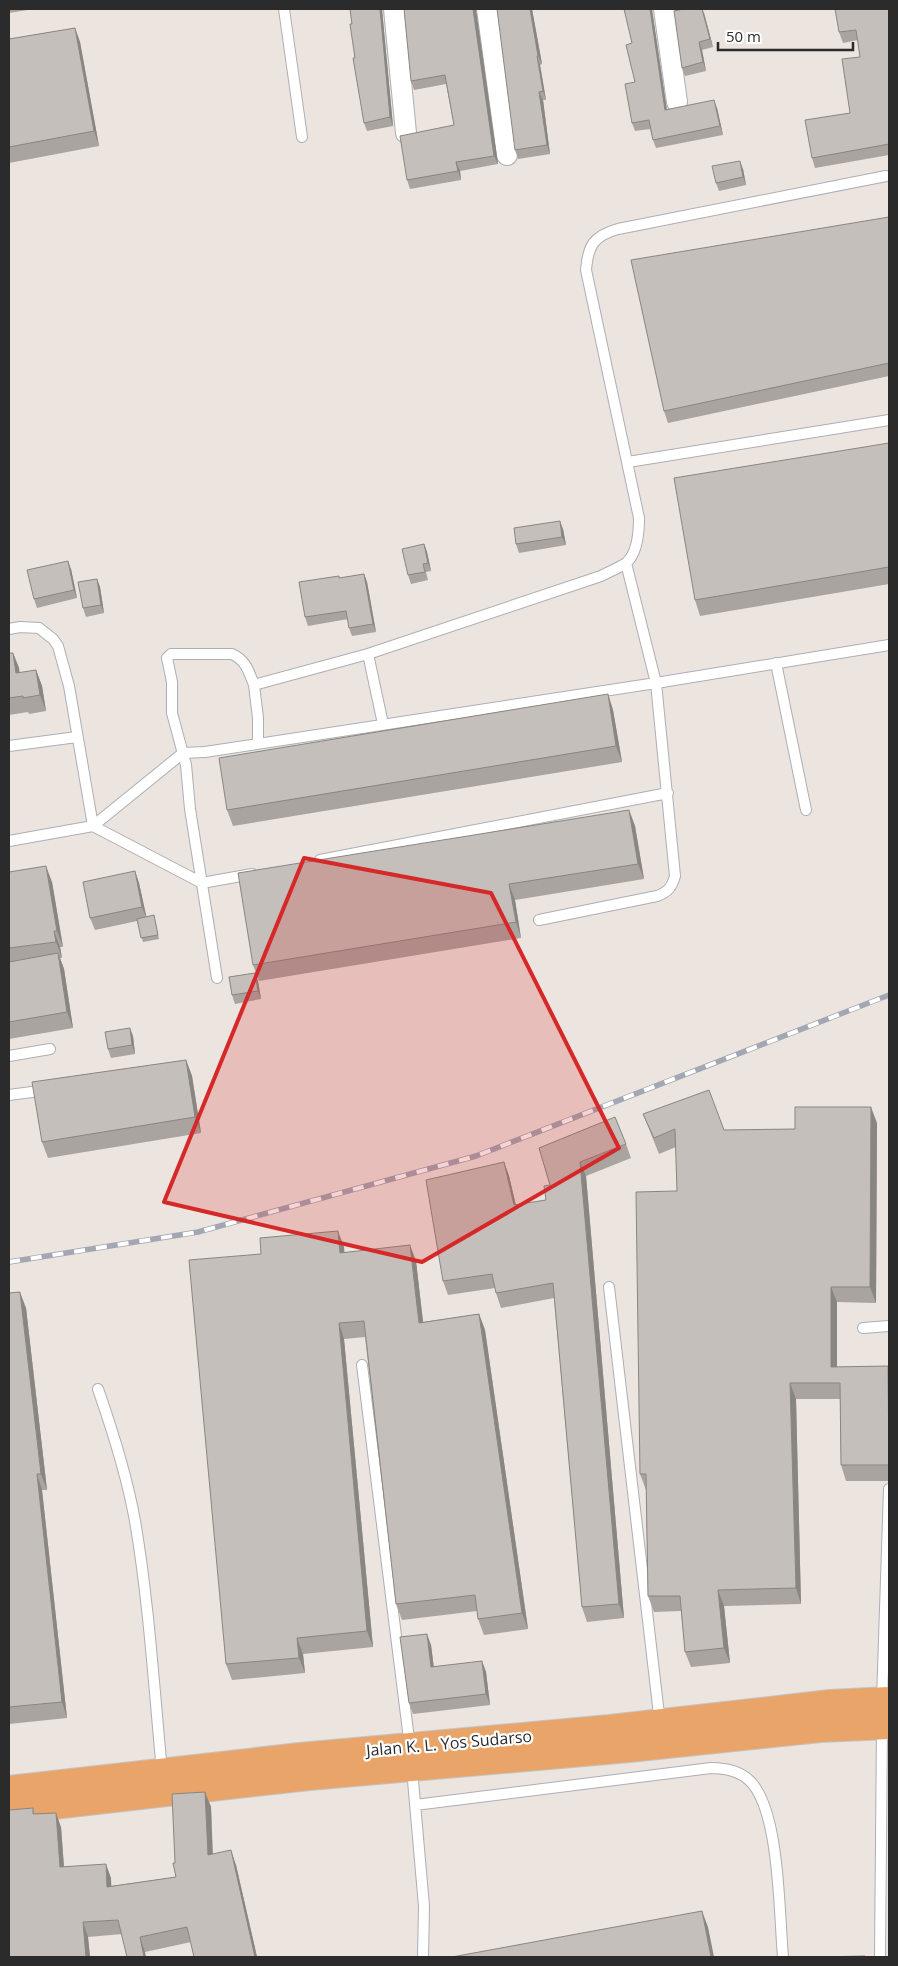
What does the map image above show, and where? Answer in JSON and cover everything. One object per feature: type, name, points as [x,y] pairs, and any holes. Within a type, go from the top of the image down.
[{"type":"highway","name":"Jalan K. L. Yos Sudarso","points":[[9,1810],[309,1776],[411,1757],[660,1723],[830,1704],[886,1713]]},
{"type":"highway","name":"Jalan K. L. Yos Sudarso","points":[[9,1790],[300,1757],[411,1757],[811,1729],[886,1713]]},
{"type":"street","points":[[394,9],[406,133]]},
{"type":"street","points":[[487,9],[507,155]]},
{"type":"street","points":[[664,9],[677,102]]},
{"type":"lane","points":[[284,9],[302,137]]},
{"type":"lane","points":[[254,685],[368,654],[601,576],[626,563],[633,553],[637,541],[639,518],[586,270],[587,255],[597,238],[606,232],[618,229],[886,176]]},
{"type":"lane","points":[[628,462],[889,420]]},
{"type":"lane","points":[[539,920],[657,896],[669,890],[675,876],[656,683],[626,563]]},
{"type":"lane","points":[[9,629],[20,627],[39,628],[53,639],[58,646],[69,686],[93,826]]},
{"type":"lane","points":[[9,841],[93,826],[183,753],[205,752],[656,683],[889,645]]},
{"type":"lane","points":[[217,978],[183,753],[172,713],[172,682],[168,666],[168,655],[232,654],[240,657],[246,665],[254,685],[258,718],[258,743]]},
{"type":"lane","points":[[368,654],[383,724]]},
{"type":"lane","points":[[776,663],[806,810]]},
{"type":"lane","points":[[9,746],[77,737]]},
{"type":"lane","points":[[309,863],[668,794]]},
{"type":"lane","points":[[93,826],[202,883],[260,872]]},
{"type":"lane","points":[[9,1056],[50,1049]]},
{"type":"lane","points":[[9,1095],[58,1089]]},
{"type":"lane","points":[[609,1287],[660,1723]]},
{"type":"lane","points":[[863,1328],[889,1326]]},
{"type":"lane","points":[[362,1365],[411,1757],[424,1906],[423,1957]]},
{"type":"lane","points":[[98,1389],[115,1438],[134,1520],[143,1584],[162,1773]]},
{"type":"lane","points":[[880,1957],[886,1713],[888,1489]]},
{"type":"lane","points":[[415,1805],[711,1768],[735,1771],[750,1781],[762,1796],[767,1809],[774,1845],[783,1957]]},
{"type":"highlighted area","points":[[304,858],[491,893],[619,1148],[422,1262],[164,1202]]},
{"type":"building","points":[[350,9],[380,9],[390,117],[364,123],[353,58],[355,58],[350,24],[352,24]]},
{"type":"building","points":[[404,9],[473,9],[494,156],[456,162],[458,171],[407,180],[400,136],[454,125],[445,75],[411,81]]},
{"type":"building","points":[[497,9],[530,9],[543,91],[539,92],[547,145],[515,150]]},
{"type":"building","points":[[624,9],[650,9],[665,110],[714,100],[720,126],[653,140],[649,120],[632,123],[625,84],[635,82],[626,45],[632,43]]},
{"type":"building","points":[[702,9],[710,39],[699,42],[703,62],[682,68],[674,11]]},
{"type":"building","points":[[835,9],[889,9],[889,144],[812,158],[805,120],[850,113],[842,59],[860,57],[856,30],[839,32]]},
{"type":"building","points":[[75,28],[94,131],[9,147],[9,39]]},
{"type":"building","points":[[740,161],[743,177],[716,183],[712,166]]},
{"type":"building","points":[[889,217],[889,363],[664,411],[631,260]]},
{"type":"building","points":[[889,443],[889,567],[695,600],[674,478]]},
{"type":"building","points":[[560,521],[562,537],[516,544],[514,528]]},
{"type":"building","points":[[424,544],[428,563],[423,564],[425,572],[408,575],[402,549]]},
{"type":"building","points":[[68,561],[74,590],[34,599],[27,570]]},
{"type":"building","points":[[364,574],[373,624],[349,628],[346,611],[305,617],[299,582]]},
{"type":"building","points":[[97,579],[101,605],[83,608],[78,582]]},
{"type":"building","points":[[9,653],[13,653],[16,673],[36,670],[40,695],[9,698]]},
{"type":"building","points":[[608,694],[616,746],[227,810],[219,758]]},
{"type":"building","points":[[629,810],[638,864],[509,884],[516,922],[253,965],[238,873]]},
{"type":"building","points":[[46,866],[57,931],[54,931],[56,942],[9,948],[9,872]]},
{"type":"building","points":[[135,871],[142,907],[90,918],[83,882]]},
{"type":"building","points":[[154,915],[158,935],[141,938],[137,919]]},
{"type":"building","points":[[58,953],[67,1012],[9,1022],[9,962]]},
{"type":"building","points":[[255,973],[258,991],[232,995],[229,977]]},
{"type":"building","points":[[130,1028],[132,1045],[108,1049],[105,1032]]},
{"type":"building","points":[[186,1060],[195,1117],[42,1142],[32,1082]]},
{"type":"building","points":[[709,1090],[724,1130],[795,1129],[795,1107],[871,1107],[870,1287],[831,1287],[831,1367],[888,1366],[889,1465],[841,1465],[840,1383],[790,1383],[796,1588],[718,1590],[724,1648],[685,1652],[680,1596],[648,1596],[646,1474],[640,1474],[636,1192],[677,1191],[675,1129],[654,1138],[643,1114]]},
{"type":"building","points":[[615,1117],[626,1144],[580,1162],[619,1604],[582,1607],[553,1283],[496,1293],[492,1274],[443,1281],[426,1180],[504,1162],[514,1205],[546,1200],[544,1186],[550,1185],[539,1148]]},
{"type":"building","points":[[338,1231],[340,1253],[410,1245],[419,1323],[479,1314],[522,1613],[478,1619],[475,1595],[396,1604],[364,1321],[339,1323],[367,1631],[297,1638],[299,1658],[226,1664],[189,1260],[261,1254],[260,1238]]},
{"type":"building","points":[[20,1292],[41,1474],[37,1474],[62,1702],[9,1707],[9,1293]]},
{"type":"building","points":[[427,1634],[431,1667],[482,1661],[486,1694],[409,1703],[400,1637]]},
{"type":"building","points":[[205,1792],[208,1855],[231,1850],[255,1957],[194,1957],[187,1927],[140,1937],[144,1957],[127,1957],[118,1920],[83,1922],[86,1957],[9,1957],[9,1810],[33,1808],[33,1814],[56,1813],[60,1867],[106,1864],[107,1887],[176,1877],[173,1863],[175,1863],[172,1794]]},
{"type":"building","points":[[702,1911],[711,1957],[452,1957]]},
{"type":"building","points":[[865,1956],[865,1957],[815,1957]]},
{"type":"railway","points":[[9,1262],[198,1232],[476,1156],[889,995]]}]
